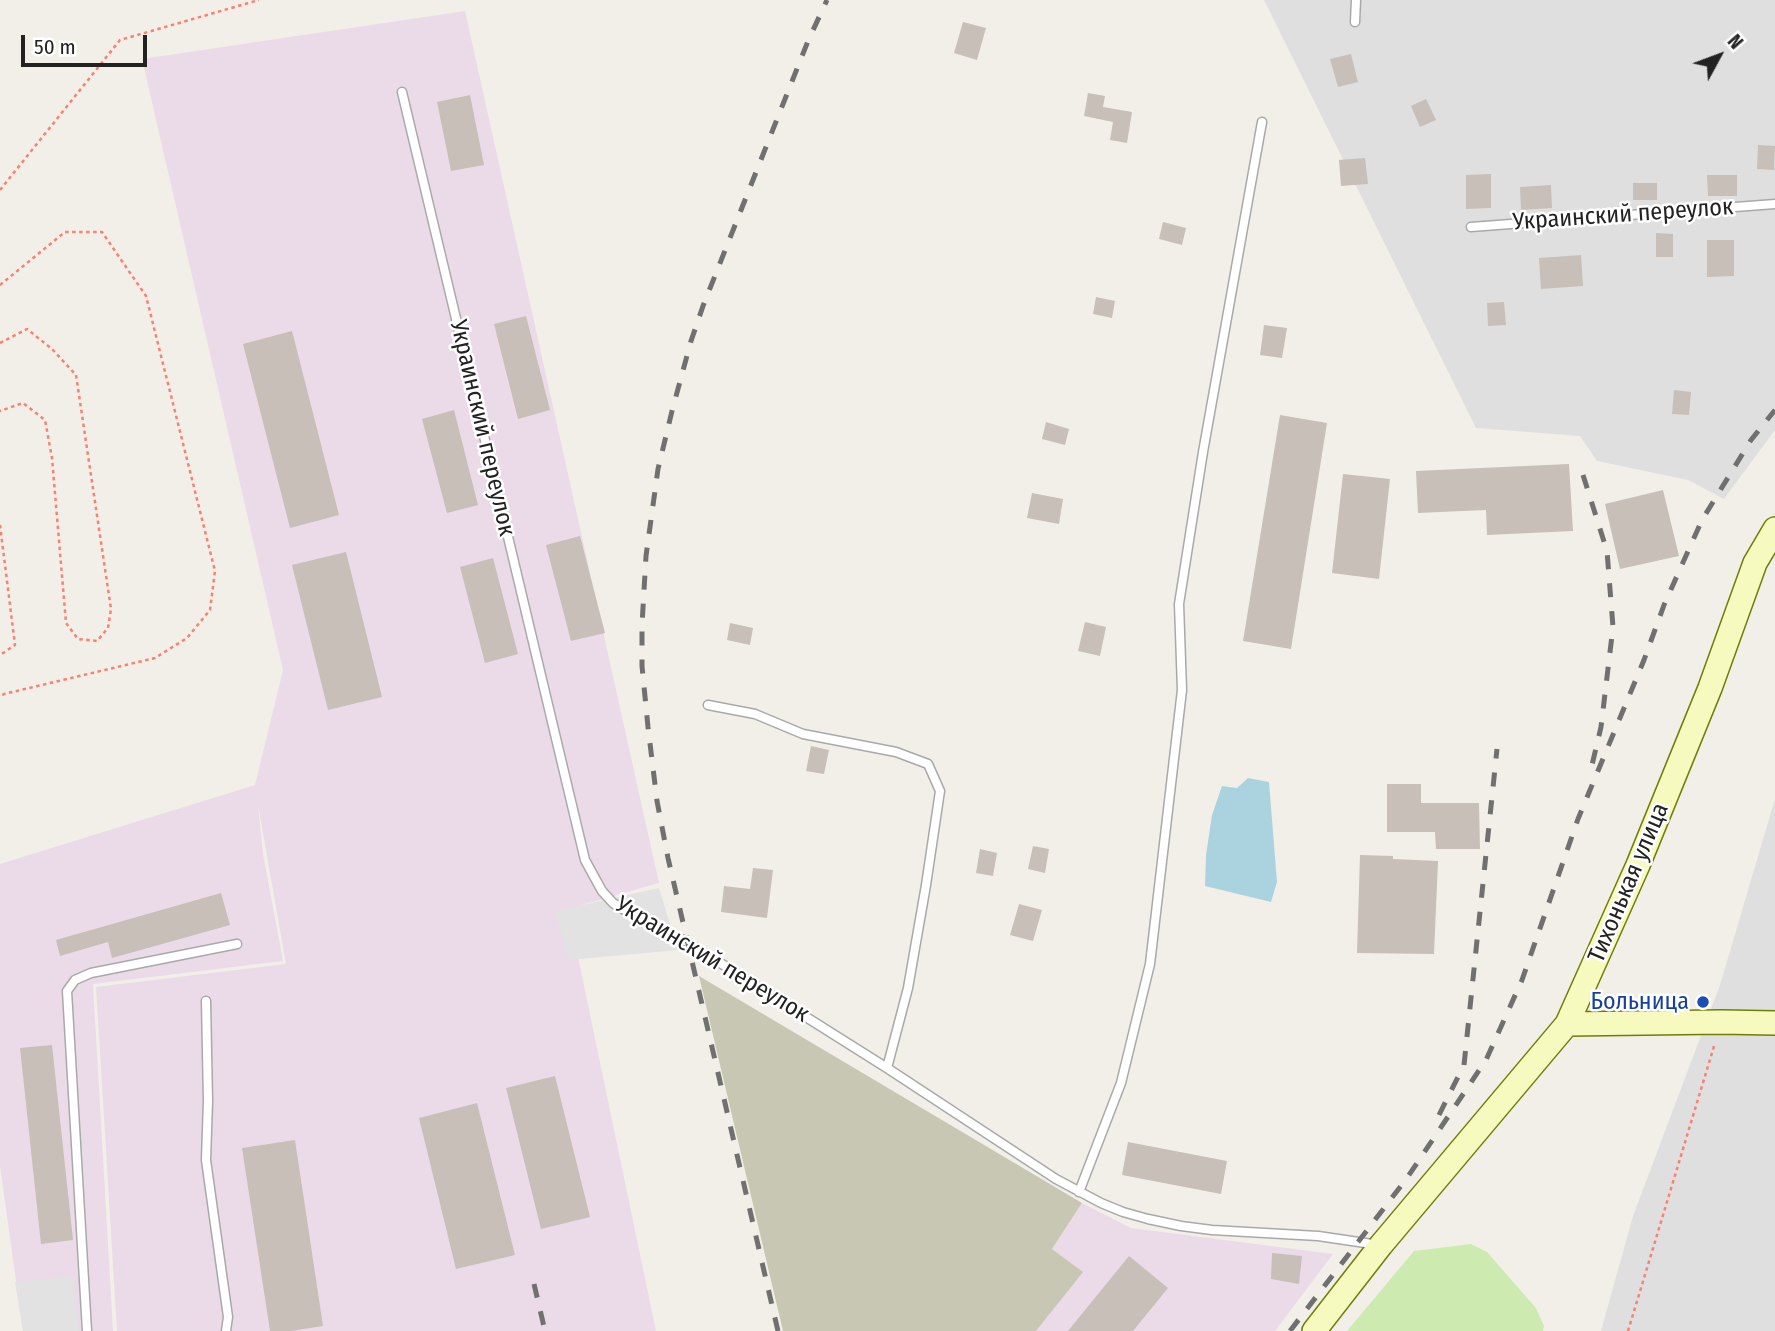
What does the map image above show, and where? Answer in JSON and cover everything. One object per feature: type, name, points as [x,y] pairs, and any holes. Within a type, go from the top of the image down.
[{"type":"street","name":"Тихонькая улица","points":[[1314,1331],[1381,1245],[1567,1024],[1638,865],[1710,688],[1755,563],[1775,529]]},
{"type":"street","points":[[1567,1024],[1775,1023]]},
{"type":"lane","points":[[1355,22],[1356,0]]},
{"type":"lane","name":"Украинский переулок","points":[[402,92],[585,860],[602,891],[613,903],[687,942],[1056,1179],[1123,1212],[1181,1226],[1212,1230],[1318,1236],[1381,1245]]},
{"type":"lane","points":[[1079,1192],[1121,1083],[1150,964],[1182,690],[1179,604],[1203,452],[1262,122]]},
{"type":"lane","name":"Украинский переулок","points":[[1471,227],[1775,205]]},
{"type":"lane","points":[[708,705],[755,714],[803,734],[895,752],[928,764],[940,791],[908,988],[887,1068]]},
{"type":"lane","points":[[87,1331],[67,991],[75,980],[91,973],[237,943]]},
{"type":"lane","points":[[206,1001],[206,1160],[228,1317],[226,1331]]},
{"type":"path","points":[[0,190],[120,40],[259,0]]},
{"type":"path","points":[[0,285],[65,232],[102,232],[146,296],[215,571],[211,610],[187,638],[155,658],[0,697]]},
{"type":"path","points":[[0,343],[27,329],[52,349],[76,375],[111,609],[108,628],[97,641],[78,639],[66,623],[52,457],[45,420],[23,403],[0,411]]},
{"type":"path","points":[[0,525],[15,645],[0,654]]},
{"type":"path","points":[[1628,1331],[1721,1022]]},
{"type":"shaded area","points":[[1264,0],[1775,0],[1775,430],[1724,499],[1688,480],[1597,461],[1580,436],[1476,428]]},
{"type":"shaded area","points":[[465,11],[659,883],[568,909],[656,1331],[117,1331],[96,987],[286,964],[258,805],[263,854],[283,961],[93,984],[113,1331],[23,1331],[0,1166],[0,864],[255,785],[283,670],[142,59]]},
{"type":"shaded area","points":[[1775,799],[1775,1331],[1601,1331],[1633,1216],[1720,985]]},
{"type":"shaded area","points":[[659,888],[678,950],[569,960],[555,911]]},
{"type":"shaded area","points":[[699,976],[1082,1203],[1052,1249],[1083,1272],[1036,1331],[783,1331]]},
{"type":"shaded area","points":[[1082,1203],[1131,1228],[1333,1254],[1275,1331],[1036,1331],[1082,1272],[1052,1249]]},
{"type":"shaded area","points":[[72,1277],[79,1331],[23,1331],[15,1282]]},
{"type":"green space","points":[[1471,1244],[1487,1252],[1536,1308],[1544,1326],[1543,1331],[1347,1331],[1414,1251]]},
{"type":"water","points":[[1248,778],[1269,782],[1277,882],[1271,902],[1205,886],[1212,815],[1222,786],[1237,788]]},
{"type":"building","points":[[963,22],[986,28],[977,60],[954,53]]},
{"type":"building","points":[[1351,54],[1358,82],[1338,87],[1330,59]]},
{"type":"building","points":[[1088,93],[1105,96],[1103,107],[1132,112],[1127,143],[1110,140],[1113,122],[1084,116]]},
{"type":"building","points":[[470,95],[484,165],[451,171],[437,102]]},
{"type":"building","points":[[1426,99],[1436,120],[1420,127],[1411,106]]},
{"type":"building","points":[[1758,145],[1775,146],[1774,170],[1757,169]]},
{"type":"building","points":[[1365,158],[1368,184],[1341,186],[1339,160]]},
{"type":"building","points":[[1491,174],[1491,208],[1466,209],[1466,175]]},
{"type":"building","points":[[1707,175],[1737,175],[1737,196],[1708,196]]},
{"type":"building","points":[[1633,183],[1657,183],[1657,200],[1633,200]]},
{"type":"building","points":[[1551,185],[1552,208],[1521,210],[1520,187]]},
{"type":"building","points":[[1163,222],[1186,228],[1182,245],[1159,239]]},
{"type":"building","points":[[1656,233],[1673,234],[1673,257],[1656,257]]},
{"type":"building","points":[[1707,240],[1734,240],[1734,276],[1707,277]]},
{"type":"building","points":[[1581,255],[1583,286],[1541,289],[1539,258]]},
{"type":"building","points":[[1096,297],[1115,301],[1112,318],[1093,314]]},
{"type":"building","points":[[1504,302],[1506,325],[1488,326],[1487,303]]},
{"type":"building","points":[[526,316],[550,410],[518,419],[494,324]]},
{"type":"building","points":[[1264,325],[1287,328],[1282,358],[1260,355]]},
{"type":"building","points":[[292,331],[339,515],[290,528],[243,344]]},
{"type":"building","points":[[1674,390],[1691,392],[1689,415],[1672,414]]},
{"type":"building","points":[[454,410],[478,505],[447,513],[422,419]]},
{"type":"building","points":[[1280,415],[1327,423],[1291,649],[1243,641]]},
{"type":"building","points":[[1046,422],[1069,429],[1065,445],[1042,439]]},
{"type":"building","points":[[1569,464],[1573,531],[1487,535],[1486,510],[1418,513],[1416,471]]},
{"type":"building","points":[[1343,474],[1390,479],[1379,579],[1332,573]]},
{"type":"building","points":[[1663,490],[1679,556],[1620,569],[1605,504]]},
{"type":"building","points":[[1032,493],[1063,499],[1059,524],[1027,518]]},
{"type":"building","points":[[580,536],[605,633],[571,641],[546,545]]},
{"type":"building","points":[[346,552],[382,697],[328,710],[292,565]]},
{"type":"building","points":[[493,558],[518,654],[485,663],[460,567]]},
{"type":"building","points":[[1085,622],[1106,627],[1100,656],[1078,651]]},
{"type":"building","points":[[730,623],[753,628],[750,645],[727,640]]},
{"type":"building","points":[[811,746],[829,750],[824,774],[806,771]]},
{"type":"building","points":[[1387,784],[1421,784],[1421,803],[1479,803],[1480,849],[1436,849],[1435,832],[1387,832]]},
{"type":"building","points":[[1033,846],[1049,849],[1045,873],[1028,869]]},
{"type":"building","points":[[980,849],[997,853],[993,876],[976,873]]},
{"type":"building","points":[[1360,855],[1438,861],[1434,954],[1357,953]]},
{"type":"building","points":[[753,868],[773,870],[767,918],[721,912],[724,886],[750,889]]},
{"type":"building","points":[[221,893],[230,925],[112,958],[108,942],[60,956],[56,940]]},
{"type":"building","points":[[1019,904],[1042,910],[1033,941],[1010,935]]},
{"type":"building","points":[[52,1045],[73,1240],[41,1244],[20,1048]]},
{"type":"building","points":[[555,1076],[590,1217],[541,1229],[506,1088]]},
{"type":"building","points":[[477,1103],[515,1255],[456,1269],[419,1118]]},
{"type":"building","points":[[295,1140],[323,1326],[270,1331],[242,1148]]},
{"type":"building","points":[[1128,1142],[1227,1161],[1221,1194],[1122,1175]]},
{"type":"building","points":[[1272,1253],[1302,1256],[1299,1284],[1271,1279]]},
{"type":"building","points":[[1129,1256],[1168,1288],[1133,1331],[1068,1331]]},
{"type":"railway","points":[[778,1331],[657,801],[642,666],[642,625],[646,556],[658,469],[691,341],[808,41],[827,0]]},
{"type":"railway","points":[[1290,1331],[1407,1178],[1486,1060],[1522,980],[1578,819],[1664,605],[1702,520],[1751,440],[1775,410]]},
{"type":"railway","points":[[1583,475],[1607,551],[1613,627],[1601,727],[1592,765]]},
{"type":"railway","points":[[1439,1115],[1464,1065],[1497,749]]},
{"type":"railway","points":[[534,1284],[545,1331]]},
{"type":"place","name":"Больница","points":[[1703,1002]]}]
